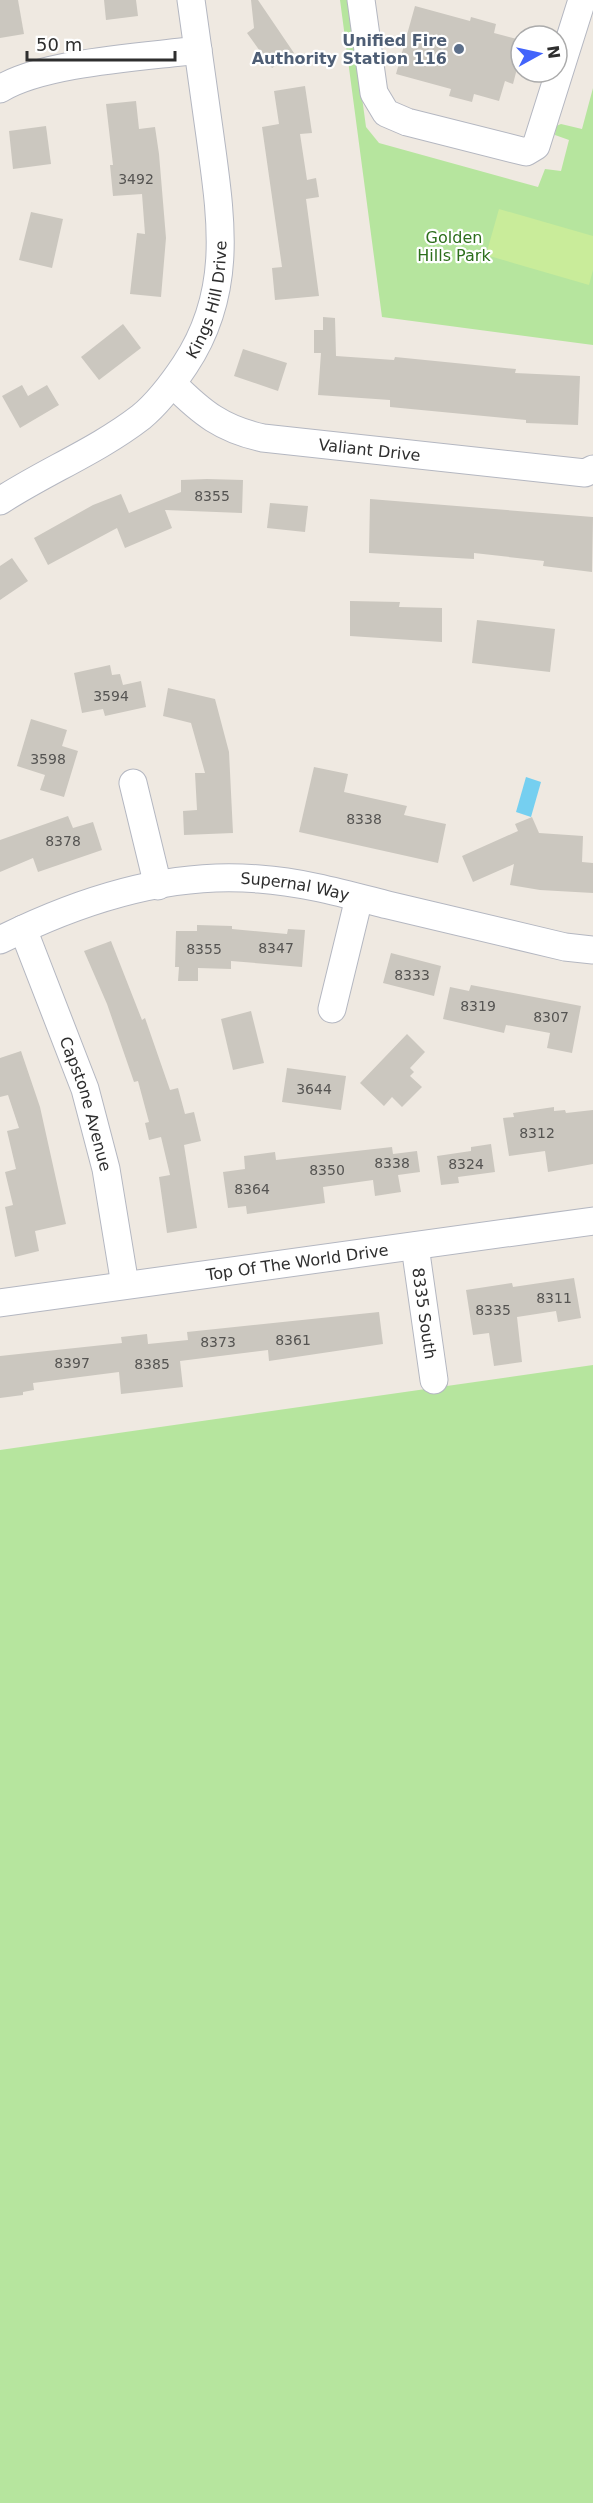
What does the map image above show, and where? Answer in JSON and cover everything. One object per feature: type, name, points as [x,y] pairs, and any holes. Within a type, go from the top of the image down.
[{"type":"street","name":"Kings Hill Drive","points":[[4,489],[107,441],[143,415],[173,384],[198,346],[215,303],[222,258],[220,213],[191,0]]},
{"type":"street","points":[[361,0],[374,93],[386,113],[407,122],[526,152],[536,146],[582,0]]},
{"type":"street","points":[[0,89],[11,82],[46,71],[198,50]]},
{"type":"street","name":"Valiant Drive","points":[[173,384],[194,405],[218,423],[252,436],[589,471]]},
{"type":"street","points":[[133,783],[158,885]]},
{"type":"street","name":"Supernal Way","points":[[11,934],[91,903],[158,885],[207,879],[257,878],[308,885],[565,948],[593,950]]},
{"type":"street","points":[[332,1009],[359,898]]},
{"type":"street","name":"Capstone Avenue","points":[[11,934],[85,1089],[106,1169],[125,1285]]},
{"type":"street","name":"Top Of The World Drive","points":[[0,1303],[593,1221]]},
{"type":"street","name":"8335 South","points":[[415,1246],[434,1380]]},
{"type":"green space","name":"Golden Hills Park","points":[[340,0],[349,0],[366,127],[379,143],[538,187],[545,169],[561,171],[569,140],[555,135],[556,126],[561,124],[582,129],[593,88],[593,345],[382,317]]},
{"type":"green space","points":[[499,209],[593,236],[593,270],[589,285],[486,255]]},
{"type":"green space","points":[[593,1365],[593,2503],[0,2503],[0,1450]]},
{"type":"water","points":[[526,777],[541,782],[531,817],[516,812]]},
{"type":"building","points":[[0,0],[18,0],[24,34],[0,38]]},
{"type":"building","points":[[104,0],[136,0],[138,16],[106,20]]},
{"type":"building","points":[[251,0],[258,0],[294,53],[272,68],[247,33],[254,28]]},
{"type":"building","name":"Unified Fire Authority Station 116","points":[[415,6],[470,21],[471,17],[496,24],[494,33],[509,37],[509,82],[505,81],[499,101],[474,94],[472,102],[449,96],[451,89],[396,74]]},
{"type":"building","points":[[305,86],[312,133],[300,134],[307,180],[316,178],[319,197],[306,199],[319,296],[275,300],[272,268],[282,267],[262,127],[279,124],[274,91]]},
{"type":"building","points":[[136,101],[139,129],[155,127],[159,154],[166,238],[161,297],[130,294],[137,233],[145,234],[142,194],[113,196],[110,165],[113,165],[106,104]]},
{"type":"building","points":[[46,126],[51,164],[13,169],[9,131]]},
{"type":"building","points":[[31,212],[63,219],[52,268],[19,260]]},
{"type":"building","points":[[323,317],[335,318],[336,356],[394,360],[395,357],[516,369],[515,373],[580,376],[578,425],[526,423],[526,420],[390,407],[390,400],[318,395],[321,353],[314,353],[314,330],[323,330]]},
{"type":"building","points":[[123,324],[141,348],[99,380],[81,357]]},
{"type":"building","points":[[243,349],[287,363],[278,391],[234,376]]},
{"type":"building","points":[[22,385],[28,396],[47,385],[59,405],[20,428],[2,396]]},
{"type":"building","points":[[181,480],[243,480],[242,513],[165,510],[172,528],[125,548],[117,528],[48,565],[34,538],[93,505],[121,494],[129,513],[181,492]]},
{"type":"building","points":[[370,499],[593,517],[592,572],[543,566],[544,561],[474,553],[474,559],[369,553]]},
{"type":"building","points":[[270,503],[308,506],[305,532],[267,528]]},
{"type":"building","points":[[12,558],[28,581],[0,600],[0,566]]},
{"type":"building","points":[[350,601],[400,602],[399,607],[442,608],[442,642],[350,636]]},
{"type":"building","points":[[477,620],[555,629],[550,672],[472,663]]},
{"type":"building","points":[[110,665],[112,675],[120,674],[123,685],[141,681],[146,707],[105,716],[103,709],[82,713],[74,673]]},
{"type":"building","points":[[168,688],[215,699],[229,752],[233,833],[184,835],[183,811],[197,810],[195,773],[205,773],[191,723],[163,716]]},
{"type":"building","points":[[31,719],[67,730],[62,746],[78,751],[64,797],[40,790],[45,775],[17,766]]},
{"type":"building","points":[[314,767],[348,774],[344,792],[407,806],[404,815],[446,824],[438,863],[299,832]]},
{"type":"building","points":[[68,816],[73,828],[93,822],[102,850],[38,872],[33,858],[0,872],[0,840]]},
{"type":"building","points":[[532,817],[539,833],[583,836],[582,862],[593,863],[593,893],[540,890],[510,885],[514,864],[473,882],[462,856],[518,831],[515,824]]},
{"type":"building","points":[[197,925],[232,926],[232,929],[287,934],[288,929],[305,930],[302,967],[231,961],[231,969],[198,968],[198,981],[178,981],[179,967],[175,967],[176,931],[197,931]]},
{"type":"building","points":[[111,941],[142,1020],[145,1018],[170,1090],[178,1088],[185,1114],[194,1112],[201,1141],[184,1145],[197,1228],[167,1233],[159,1177],[170,1175],[161,1137],[149,1140],[145,1123],[149,1122],[138,1081],[134,1082],[107,1004],[84,951]]},
{"type":"building","points":[[391,953],[441,966],[434,996],[383,983]]},
{"type":"building","points":[[471,985],[581,1006],[572,1053],[547,1048],[550,1033],[506,1025],[504,1033],[443,1019],[450,987],[469,991]]},
{"type":"building","points":[[251,1011],[264,1063],[233,1070],[221,1019]]},
{"type":"building","points":[[407,1034],[425,1052],[410,1068],[414,1072],[410,1076],[422,1087],[402,1107],[392,1097],[384,1106],[360,1083]]},
{"type":"building","points":[[21,1051],[40,1107],[66,1224],[35,1231],[39,1251],[15,1257],[5,1207],[13,1205],[5,1172],[16,1169],[7,1131],[19,1128],[8,1095],[0,1097],[0,1058]]},
{"type":"building","points":[[287,1068],[346,1076],[341,1110],[282,1102]]},
{"type":"building","points":[[554,1107],[554,1111],[565,1110],[566,1113],[593,1110],[593,1164],[548,1172],[545,1151],[509,1156],[503,1118],[514,1117],[513,1113]]},
{"type":"building","points":[[491,1144],[495,1172],[458,1177],[459,1183],[441,1185],[437,1156],[471,1151],[471,1147]]},
{"type":"building","points":[[392,1147],[393,1154],[417,1151],[420,1172],[398,1175],[401,1192],[375,1196],[373,1180],[323,1187],[325,1203],[247,1214],[246,1206],[228,1208],[223,1172],[245,1169],[244,1156],[275,1152],[276,1160]]},
{"type":"building","points":[[574,1278],[581,1318],[558,1322],[556,1311],[517,1317],[522,1362],[494,1366],[489,1333],[473,1335],[466,1290],[512,1283],[513,1287]]},
{"type":"building","points":[[379,1312],[383,1344],[269,1361],[268,1350],[180,1361],[183,1387],[121,1394],[119,1372],[33,1383],[34,1390],[23,1392],[23,1395],[0,1398],[0,1356],[122,1343],[121,1337],[147,1334],[148,1344],[188,1340],[187,1332]]},
{"type":"place","name":"Unified Fire Authority Station 116","points":[[459,49]]}]
